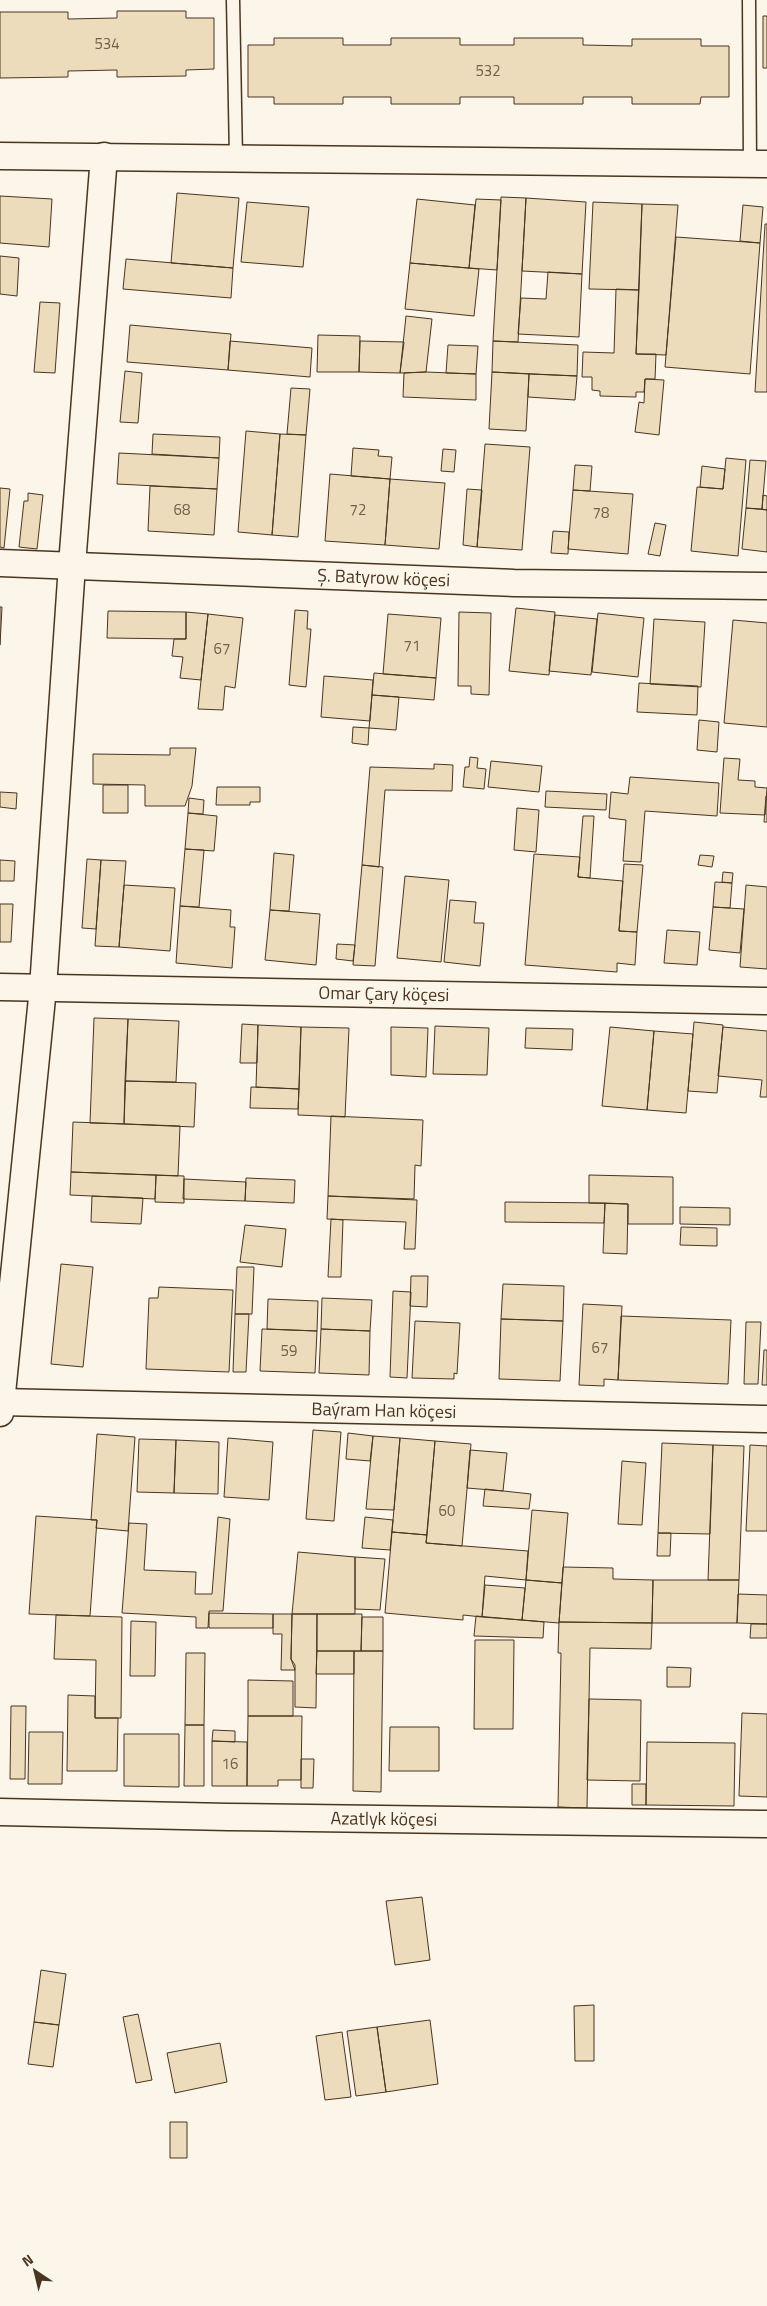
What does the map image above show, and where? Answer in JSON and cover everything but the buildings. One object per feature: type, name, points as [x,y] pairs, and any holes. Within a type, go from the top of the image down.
[{"type":"street","points":[[0,156],[758,163]]},
{"type":"street","points":[[0,1414],[43,988],[72,565],[104,156]]},
{"type":"street","name":"Ş. Batyrow köçesi","points":[[0,564],[72,565],[514,583],[767,586]]},
{"type":"street","name":"Omar Çary köçesi","points":[[0,987],[767,1001]]},
{"type":"street","name":"Baýram Han köçesi","points":[[0,1402],[767,1419]]},
{"type":"street","name":"Azatlyk köçesi","points":[[0,1812],[767,1824]]},
{"type":"lane","points":[[233,0],[236,158]]},
{"type":"lane","points":[[749,0],[758,163]]}]
